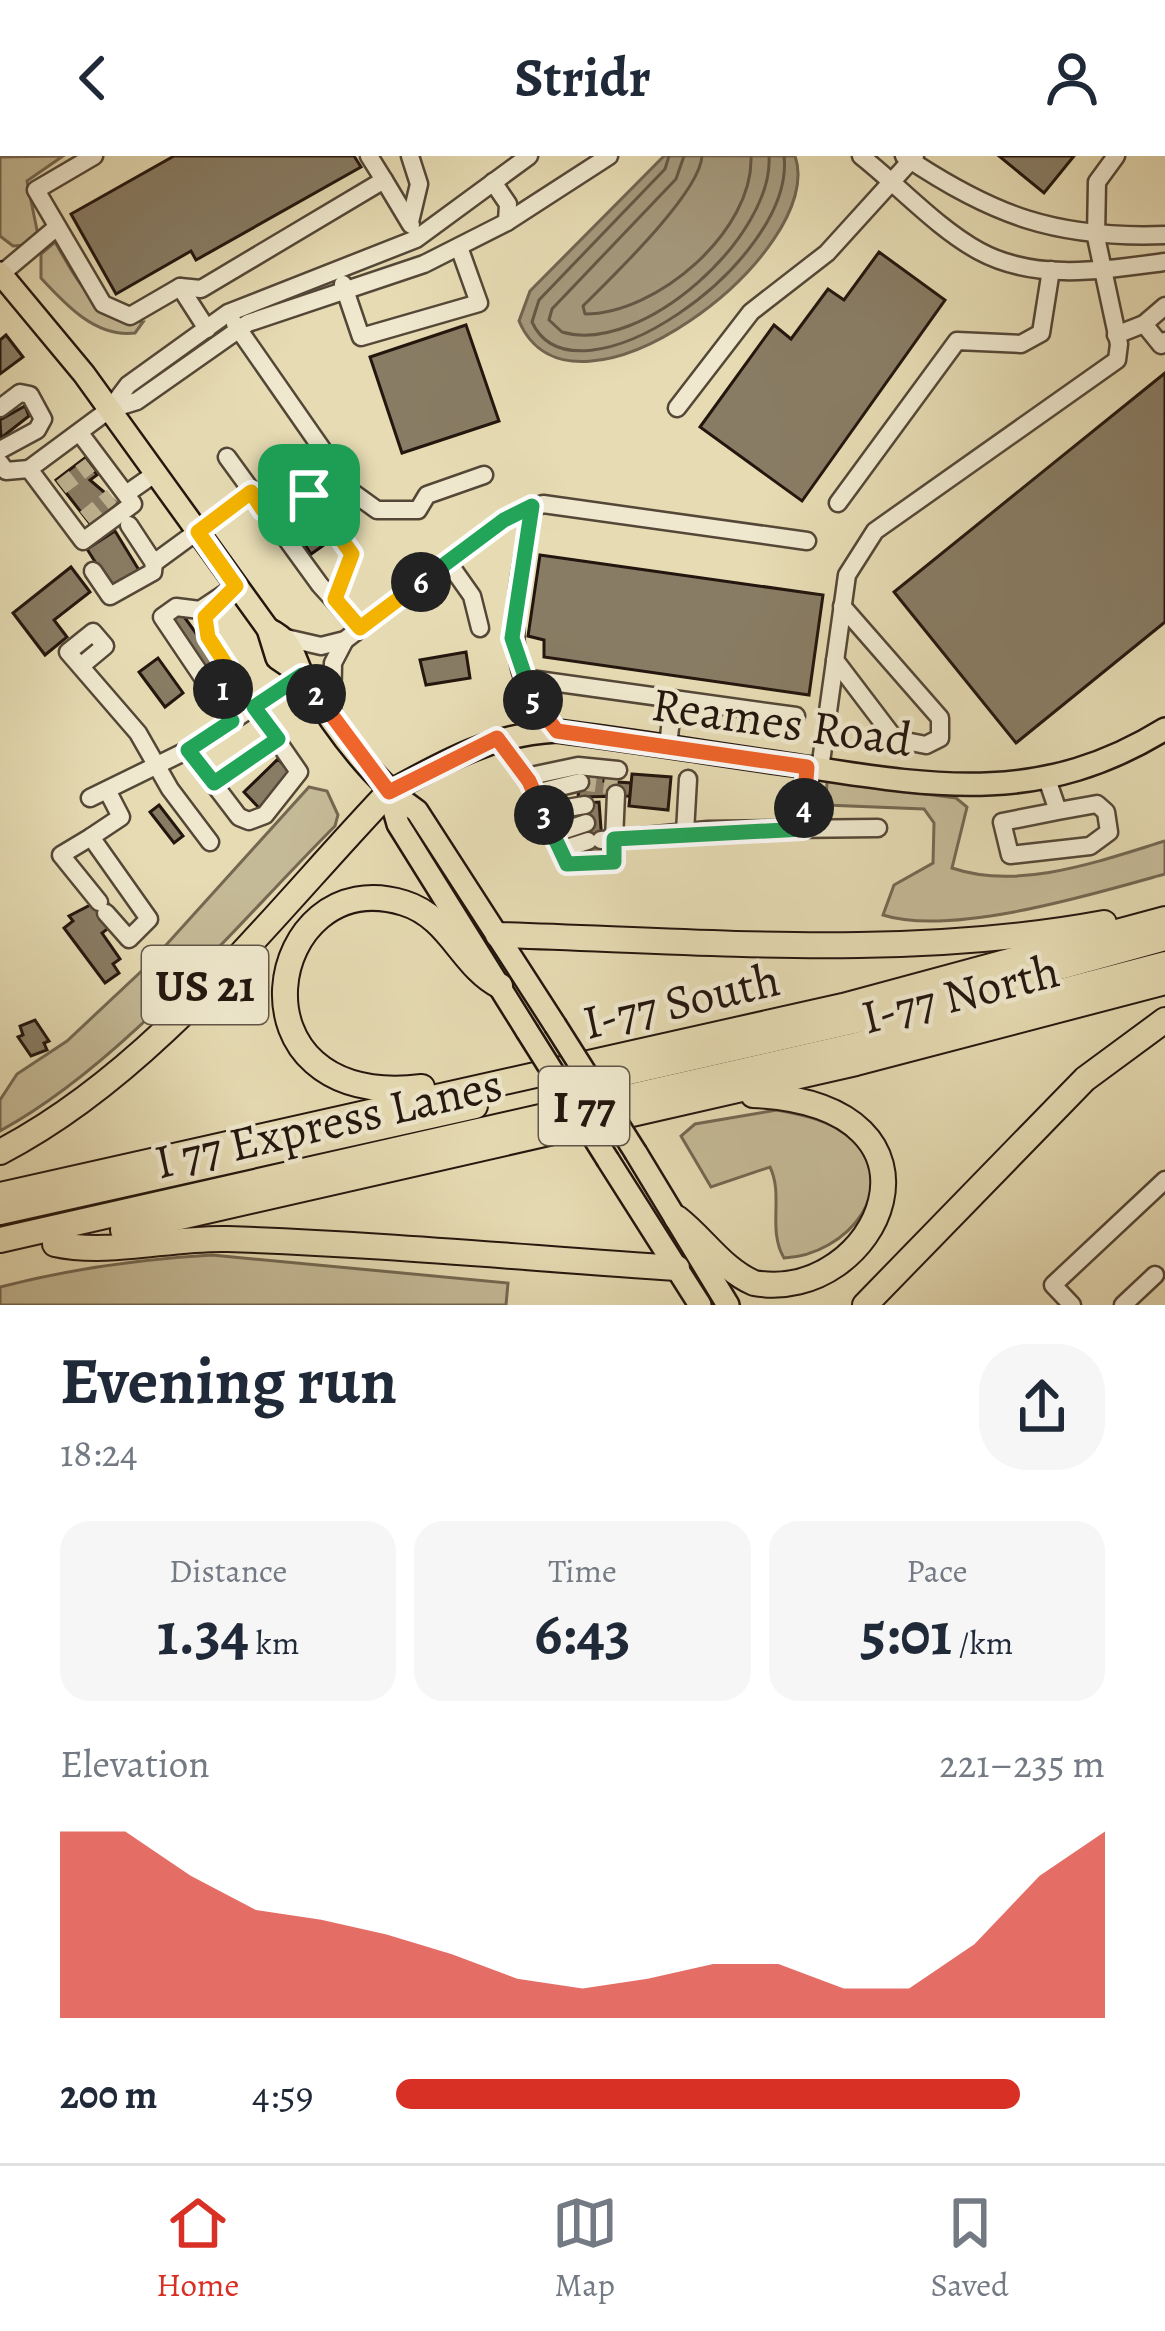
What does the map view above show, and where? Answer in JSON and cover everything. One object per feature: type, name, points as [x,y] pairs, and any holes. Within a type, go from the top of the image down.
[{"type":"highway","name":"US 21","points":[[0,1153],[69,1112],[143,1050],[389,792]]},
{"type":"highway","points":[[488,1086],[458,1079],[380,1090],[334,1078],[308,1059],[292,1035],[284,1008],[284,979],[297,944],[315,922],[351,903],[382,899],[430,916],[500,986]]},
{"type":"highway","points":[[498,935],[951,945],[1165,916]]},
{"type":"highway","name":"I-77 South","points":[[0,1195],[907,991],[1165,916]]},
{"type":"highway","name":"I 77 Express Lanes","points":[[0,1212],[829,1028],[1165,938]]},
{"type":"highway","name":"I 77 Express Lanes","points":[[0,1240],[835,1050],[1165,964]]},
{"type":"highway","name":"I-77 North","points":[[55,1244],[720,1094],[1165,982]]},
{"type":"highway","points":[[865,1305],[1085,1079],[1165,1020]]},
{"type":"highway","points":[[677,1218],[739,1274],[782,1289],[817,1285],[846,1270],[867,1247],[879,1220],[883,1189],[878,1161],[849,1121],[811,1102],[720,1094]]},
{"type":"highway","points":[[55,1244],[81,1250],[173,1239],[271,1240],[677,1268]]},
{"type":"highway","name":"I 77","points":[[0,1256],[55,1244]]},
{"type":"main road","points":[[0,274],[110,410],[236,586],[277,633],[277,658],[302,675],[389,792],[417,811],[728,1305]]},
{"type":"main road","name":"Reames Road","points":[[389,792],[497,738],[526,732],[557,731],[954,788],[1047,779],[1113,757],[1165,729]]},
{"type":"main road","points":[[389,792],[398,824],[700,1305]]},
{"type":"street","points":[[94,156],[36,190],[103,304],[130,316],[180,287],[201,289],[384,180]]},
{"type":"street","points":[[369,156],[412,230]]},
{"type":"street","points":[[410,156],[419,184],[412,230]]},
{"type":"street","points":[[110,410],[128,385],[229,313],[340,272],[529,156]]},
{"type":"street","points":[[0,463],[6,471],[29,469],[110,410],[137,401],[239,330],[273,312],[459,247],[609,156]]},
{"type":"street","points":[[861,156],[979,250],[1030,269],[1101,271],[1165,262]]},
{"type":"street","points":[[803,829],[847,575],[875,531],[1117,360],[1096,237],[1097,182],[1116,156]]},
{"type":"street","points":[[677,408],[751,312],[827,253],[910,158],[988,207],[1096,237],[1165,236]]},
{"type":"street","points":[[493,182],[508,204],[507,222]]},
{"type":"street","points":[[0,274],[57,227]]},
{"type":"street","points":[[340,272],[361,338],[479,303],[459,247]]},
{"type":"street","points":[[838,503],[957,341],[1022,344],[1041,333],[1051,270]]},
{"type":"street","points":[[180,287],[207,328]]},
{"type":"street","points":[[1116,335],[1144,324],[1165,306]]},
{"type":"street","points":[[229,313],[352,492],[377,510],[418,510],[427,495],[484,475]]},
{"type":"street","points":[[1144,324],[1160,345],[1165,341]]},
{"type":"street","points":[[0,411],[20,393],[40,407],[43,419],[37,430],[6,446]]},
{"type":"street","points":[[29,469],[55,491],[79,522],[83,541],[134,504],[94,461],[79,432]]},
{"type":"street","points":[[227,457],[335,599],[353,634]]},
{"type":"street","points":[[120,493],[155,473]]},
{"type":"street","points":[[154,562],[251,492]]},
{"type":"street","points":[[263,510],[302,492],[323,509],[352,554],[335,599]]},
{"type":"street","points":[[532,506],[512,638],[531,697],[557,731]]},
{"type":"street","points":[[277,633],[321,646],[353,634],[504,520],[532,506],[807,541]]},
{"type":"street","points":[[93,571],[110,596],[153,572],[154,562],[129,525]]},
{"type":"street","points":[[448,562],[472,596],[480,628]]},
{"type":"street","points":[[215,698],[232,674],[208,637],[205,617],[210,606],[236,586]]},
{"type":"street","points":[[210,606],[176,607],[162,624],[232,721]]},
{"type":"street","points":[[835,660],[895,740],[926,745],[940,738],[940,718],[842,606]]},
{"type":"street","points":[[332,716],[333,663],[353,634]]},
{"type":"street","points":[[81,666],[159,765],[170,789],[210,842]]},
{"type":"street","points":[[91,837],[149,919],[129,939],[62,855],[121,817],[99,794],[188,750],[302,675]]},
{"type":"street","points":[[523,678],[796,716]]},
{"type":"street","points":[[526,732],[531,697]]},
{"type":"street","points":[[668,747],[673,698]]},
{"type":"street","points":[[188,750],[239,817],[249,821],[265,814],[299,772],[254,707]]},
{"type":"street","points":[[497,738],[530,785],[567,864],[614,862],[602,807],[578,766],[530,785]]},
{"type":"street","points":[[214,783],[278,739]]},
{"type":"street","points":[[557,842],[602,807],[621,740]]},
{"type":"street","points":[[685,832],[688,779]]},
{"type":"street","points":[[1047,779],[1058,811]]},
{"type":"street","points":[[530,785],[559,787],[602,807],[685,832],[878,828]]},
{"type":"street","points":[[1102,806],[1110,826],[1106,838],[1090,846],[1010,855],[1002,821],[1058,811],[1102,806]]},
{"type":"street","points":[[543,812],[602,807]]},
{"type":"street","points":[[1072,1305],[1053,1285],[1165,1180]]},
{"type":"street","points":[[1123,1305],[1155,1275]]},
{"type":"shaded area","points":[[63,156],[27,181],[38,235],[27,245],[13,246],[0,236],[0,157]]},
{"type":"shaded area","points":[[55,242],[100,306],[113,315],[143,322],[135,333],[94,325],[41,278],[41,254]]},
{"type":"shaded area","points":[[827,781],[956,798],[967,807],[952,868],[978,874],[1032,875],[1165,841],[1165,874],[1063,902],[983,917],[946,921],[883,915],[894,885],[933,863],[934,823],[924,809],[826,805]]},
{"type":"shaded area","points":[[309,787],[327,791],[338,815],[335,826],[134,1031],[46,1103],[0,1131],[0,1100],[17,1074],[67,1041],[148,965]]},
{"type":"shaded area","points":[[777,1110],[840,1130],[864,1155],[871,1176],[870,1196],[847,1231],[829,1245],[784,1258],[770,1167],[711,1187],[681,1136],[695,1124]]},
{"type":"shaded area","points":[[212,1255],[508,1283],[506,1305],[0,1305],[0,1287],[105,1266]]},
{"type":"water","points":[[664,156],[795,156],[795,195],[774,239],[737,283],[690,321],[639,349],[589,361],[547,354],[519,321],[530,291]]},
{"type":"building","points":[[174,156],[354,156],[361,167],[196,260],[191,251],[116,294],[71,214]]},
{"type":"building","points":[[999,156],[1074,156],[1044,193]]},
{"type":"building","points":[[879,252],[945,300],[802,501],[700,427],[774,325],[791,339],[828,289],[844,300]]},
{"type":"building","points":[[466,325],[499,421],[402,453],[370,357]]},
{"type":"building","points":[[6,335],[23,357],[0,374],[0,340]]},
{"type":"building","points":[[1165,373],[1165,622],[1016,743],[894,592]]},
{"type":"building","points":[[25,406],[29,416],[1,438],[0,420]]},
{"type":"building","points":[[85,458],[97,475],[90,480],[118,504],[91,525],[56,480]]},
{"type":"building","points":[[296,501],[331,540],[311,554],[283,510]]},
{"type":"building","points":[[115,531],[142,575],[114,592],[87,549]]},
{"type":"building","points":[[540,555],[823,595],[809,695],[544,657],[544,640],[528,636]]},
{"type":"building","points":[[71,567],[90,592],[54,620],[67,637],[45,655],[13,613]]},
{"type":"building","points":[[180,611],[229,679],[220,686],[169,620]]},
{"type":"building","points":[[466,652],[470,678],[426,685],[420,660]]},
{"type":"building","points":[[158,658],[183,693],[165,707],[139,672]]},
{"type":"building","points":[[278,759],[295,777],[261,810],[244,792]]},
{"type":"building","points":[[581,769],[605,771],[604,781],[631,783],[630,796],[578,797]]},
{"type":"building","points":[[632,774],[671,777],[668,810],[629,806]]},
{"type":"building","points":[[599,802],[603,855],[589,856],[585,803]]},
{"type":"building","points":[[159,805],[183,836],[174,843],[150,812]]},
{"type":"building","points":[[104,898],[112,909],[110,927],[102,933],[120,959],[113,964],[119,973],[105,983],[64,928],[73,921],[69,916]]},
{"type":"building","points":[[35,1020],[49,1041],[44,1043],[47,1050],[31,1056],[18,1037],[23,1035],[20,1026]]},
{"type":"tunnel","points":[[61,487],[90,465]]},
{"type":"tunnel","points":[[85,518],[112,496]]},
{"type":"tunnel","points":[[580,782],[617,787]]},
{"type":"route","points":[[251,492],[263,510],[295,493],[309,495],[352,554],[335,599],[360,628],[504,520],[532,506],[512,638],[531,697],[545,720],[557,731],[807,767],[803,829],[708,830],[614,839],[614,862],[567,864],[529,781],[497,738],[389,792],[302,675],[254,707],[278,739],[214,783],[188,750],[232,721],[215,698],[232,674],[208,637],[205,617],[210,606],[236,586],[198,532],[251,492]]}]
